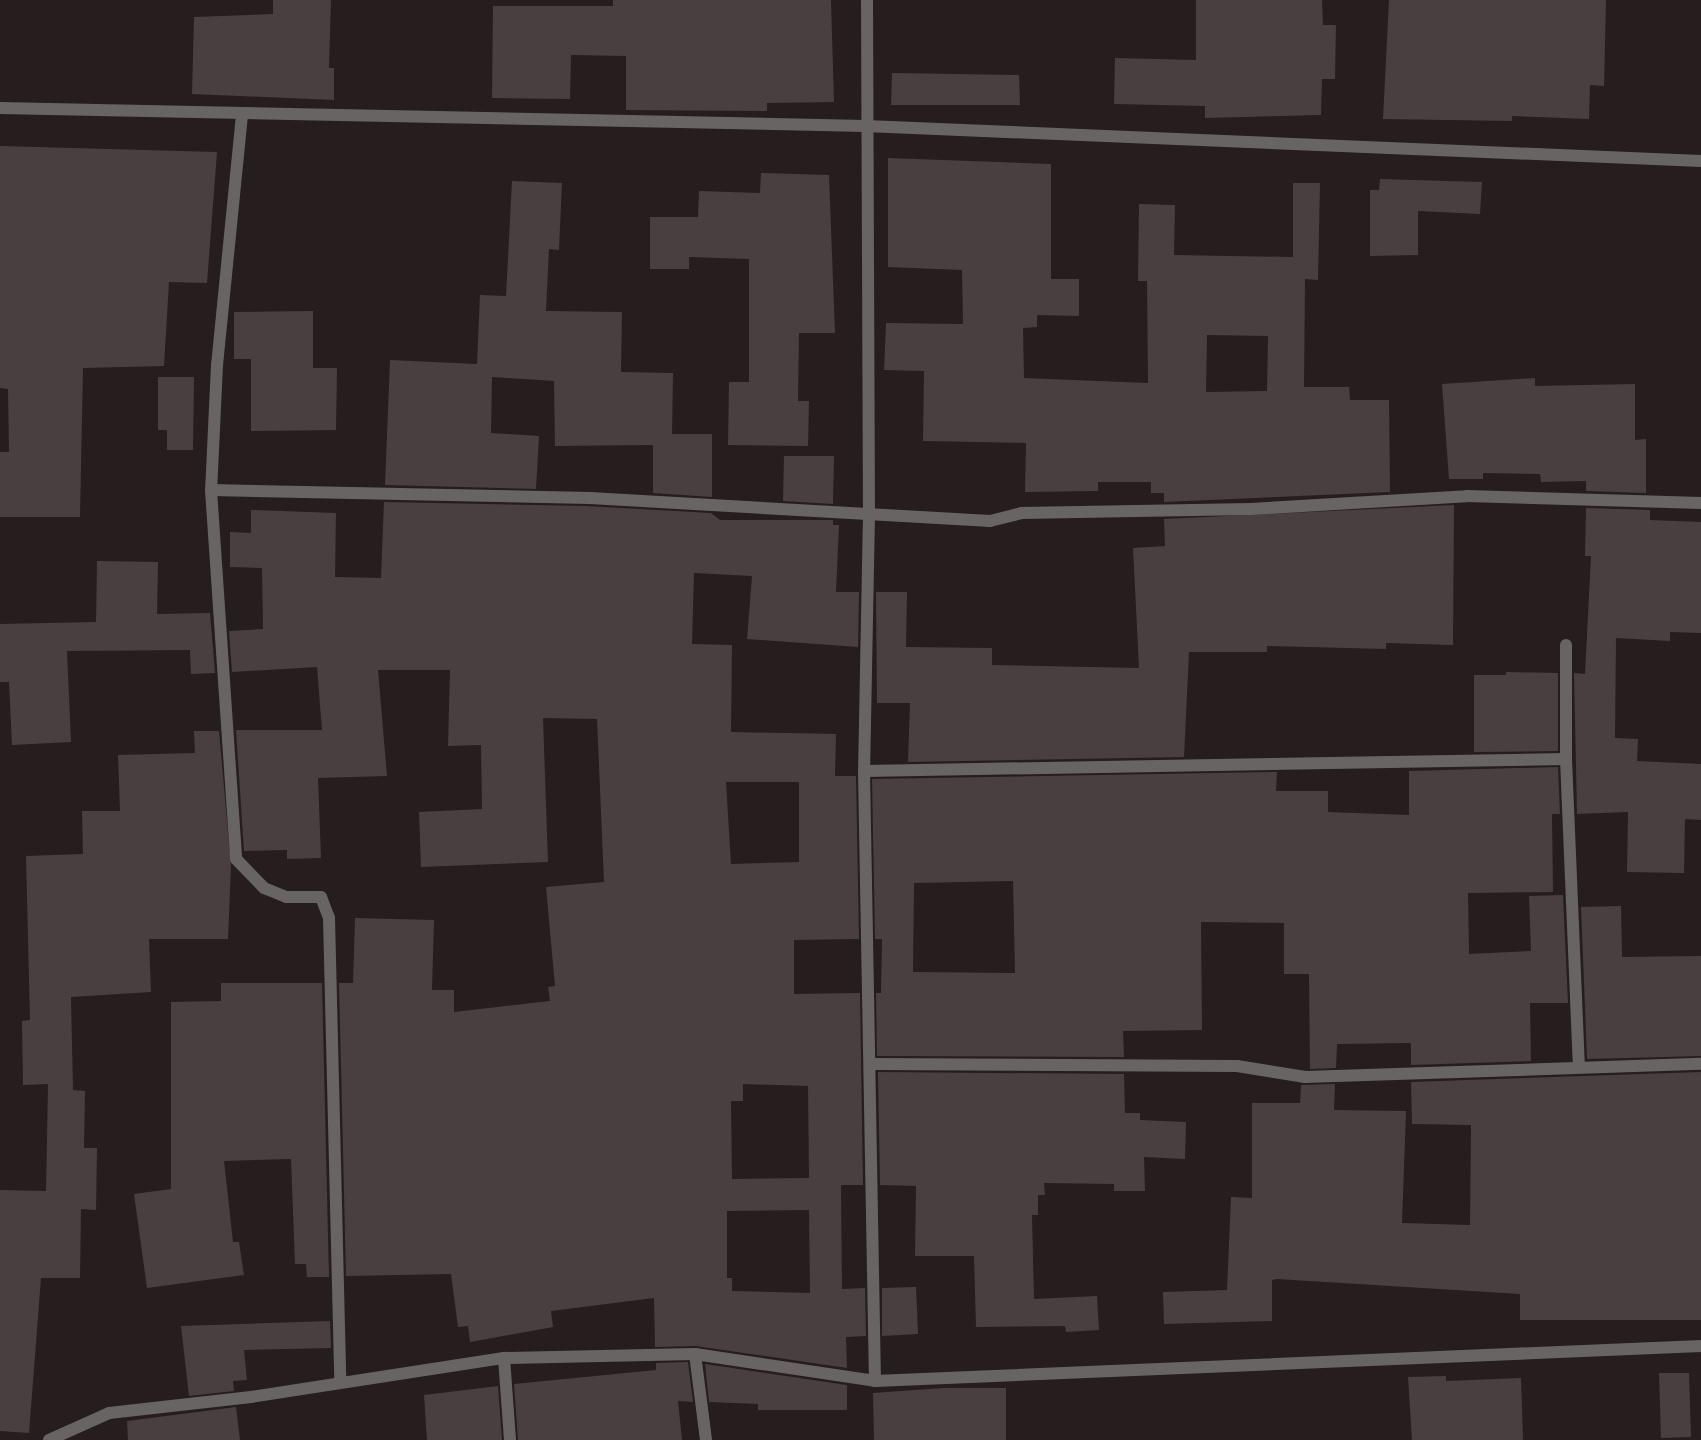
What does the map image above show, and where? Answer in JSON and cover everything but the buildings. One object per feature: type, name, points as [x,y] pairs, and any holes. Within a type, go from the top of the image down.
[{"type":"street","points":[[867,0],[870,514],[864,771],[875,1381]]},
{"type":"street","points":[[0,108],[242,115],[866,126],[1701,161]]},
{"type":"street","points":[[242,115],[216,365],[212,490],[236,859],[264,888],[286,897],[321,897],[329,918],[340,1382]]},
{"type":"street","points":[[212,490],[579,497],[990,521],[1021,513],[1251,509],[1467,496],[1701,503]]},
{"type":"street","points":[[1566,645],[1566,759],[1579,1067]]},
{"type":"street","points":[[864,771],[1566,759]]},
{"type":"street","points":[[871,1064],[1237,1066],[1305,1077],[1701,1064]]},
{"type":"street","points":[[49,1440],[109,1413],[251,1397],[504,1358],[695,1354],[875,1381],[1701,1346]]},
{"type":"street","points":[[695,1354],[706,1440]]},
{"type":"street","points":[[504,1358],[510,1440]]}]
